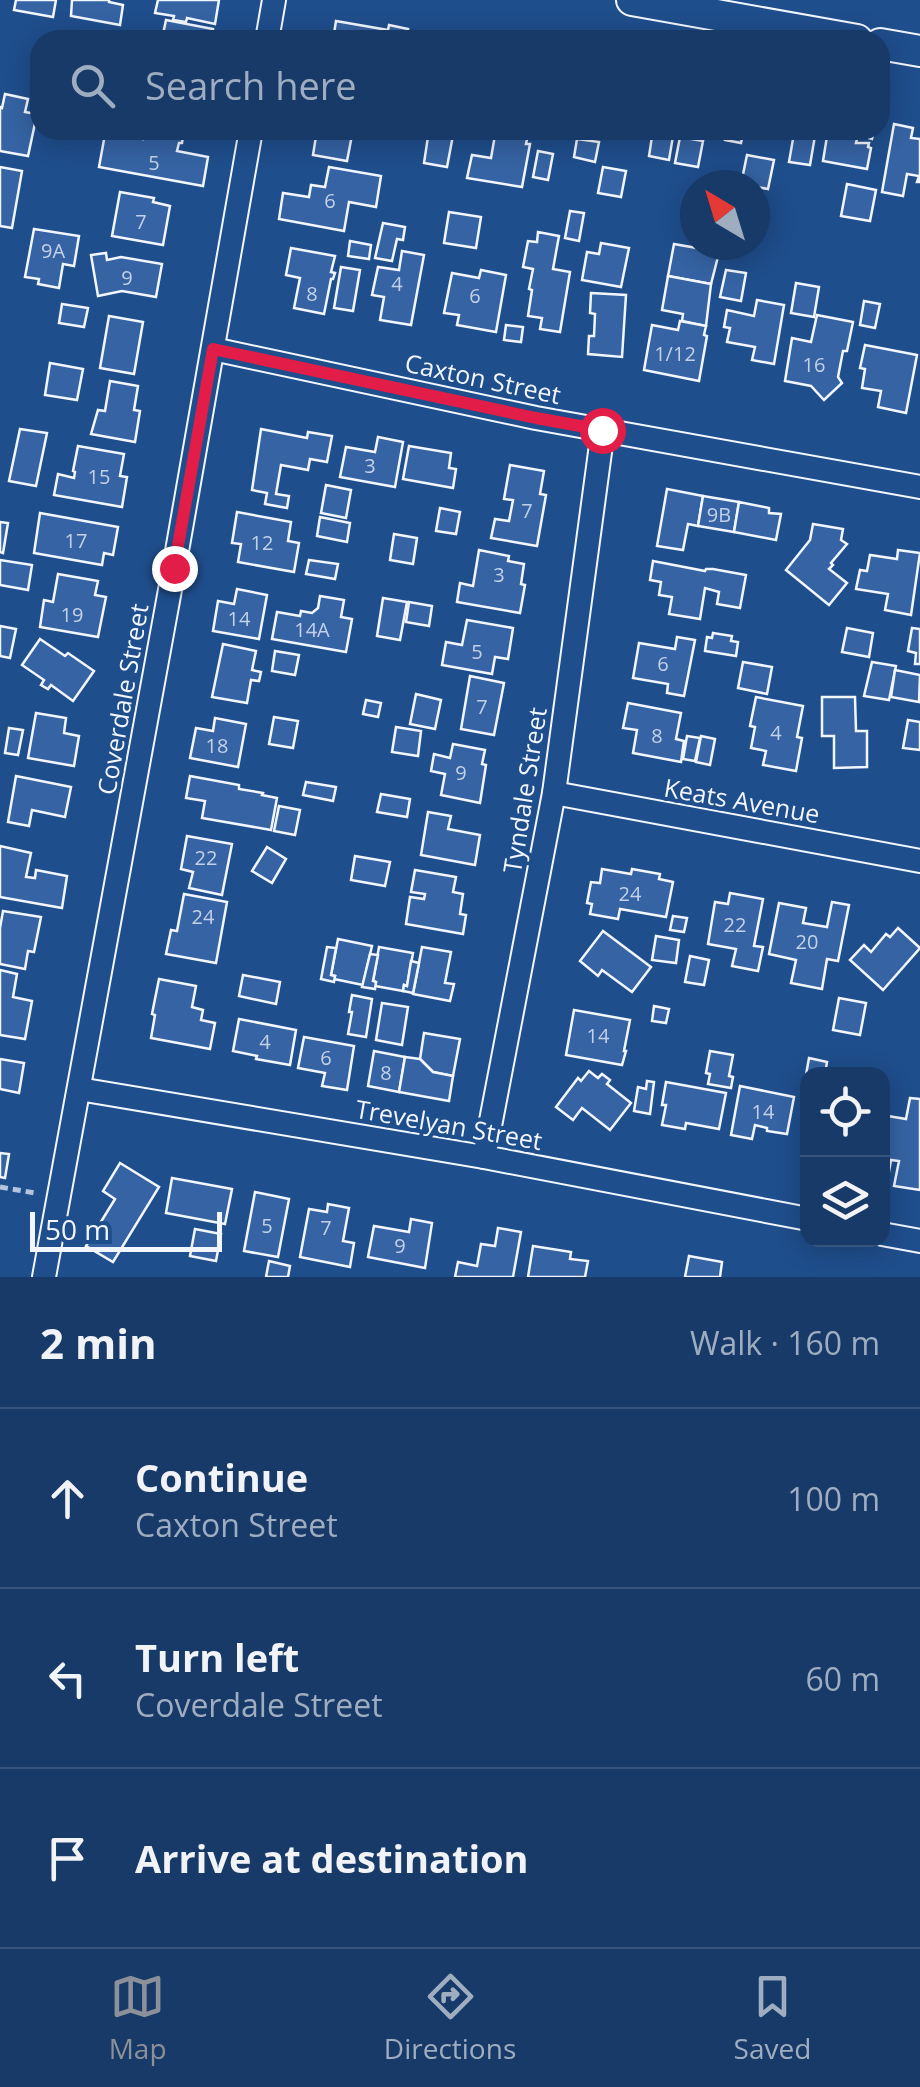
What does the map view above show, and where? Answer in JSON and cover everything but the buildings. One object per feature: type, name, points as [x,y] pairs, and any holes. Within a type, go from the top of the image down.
[{"type":"street","points":[[269,30],[274,0]]},
{"type":"street","points":[[632,0],[802,30]]},
{"type":"street","points":[[890,46],[920,51]]},
{"type":"street","name":"Coverdale Street","points":[[44,1277],[249,140]]},
{"type":"street","name":"Caxton Street","points":[[213,349],[536,418],[920,486]]},
{"type":"street","name":"Tyndale Street","points":[[484,1157],[554,794],[602,430]]},
{"type":"street","name":"Keats Avenue","points":[[554,794],[920,861]]},
{"type":"street","name":"Trevelyan Street","points":[[79,1090],[484,1157],[800,1218]]},
{"type":"street","points":[[890,1235],[920,1241]]},
{"type":"path","points":[[0,1187],[58,1196]]},
{"type":"route","points":[[174,568],[213,349],[602,430]]}]
